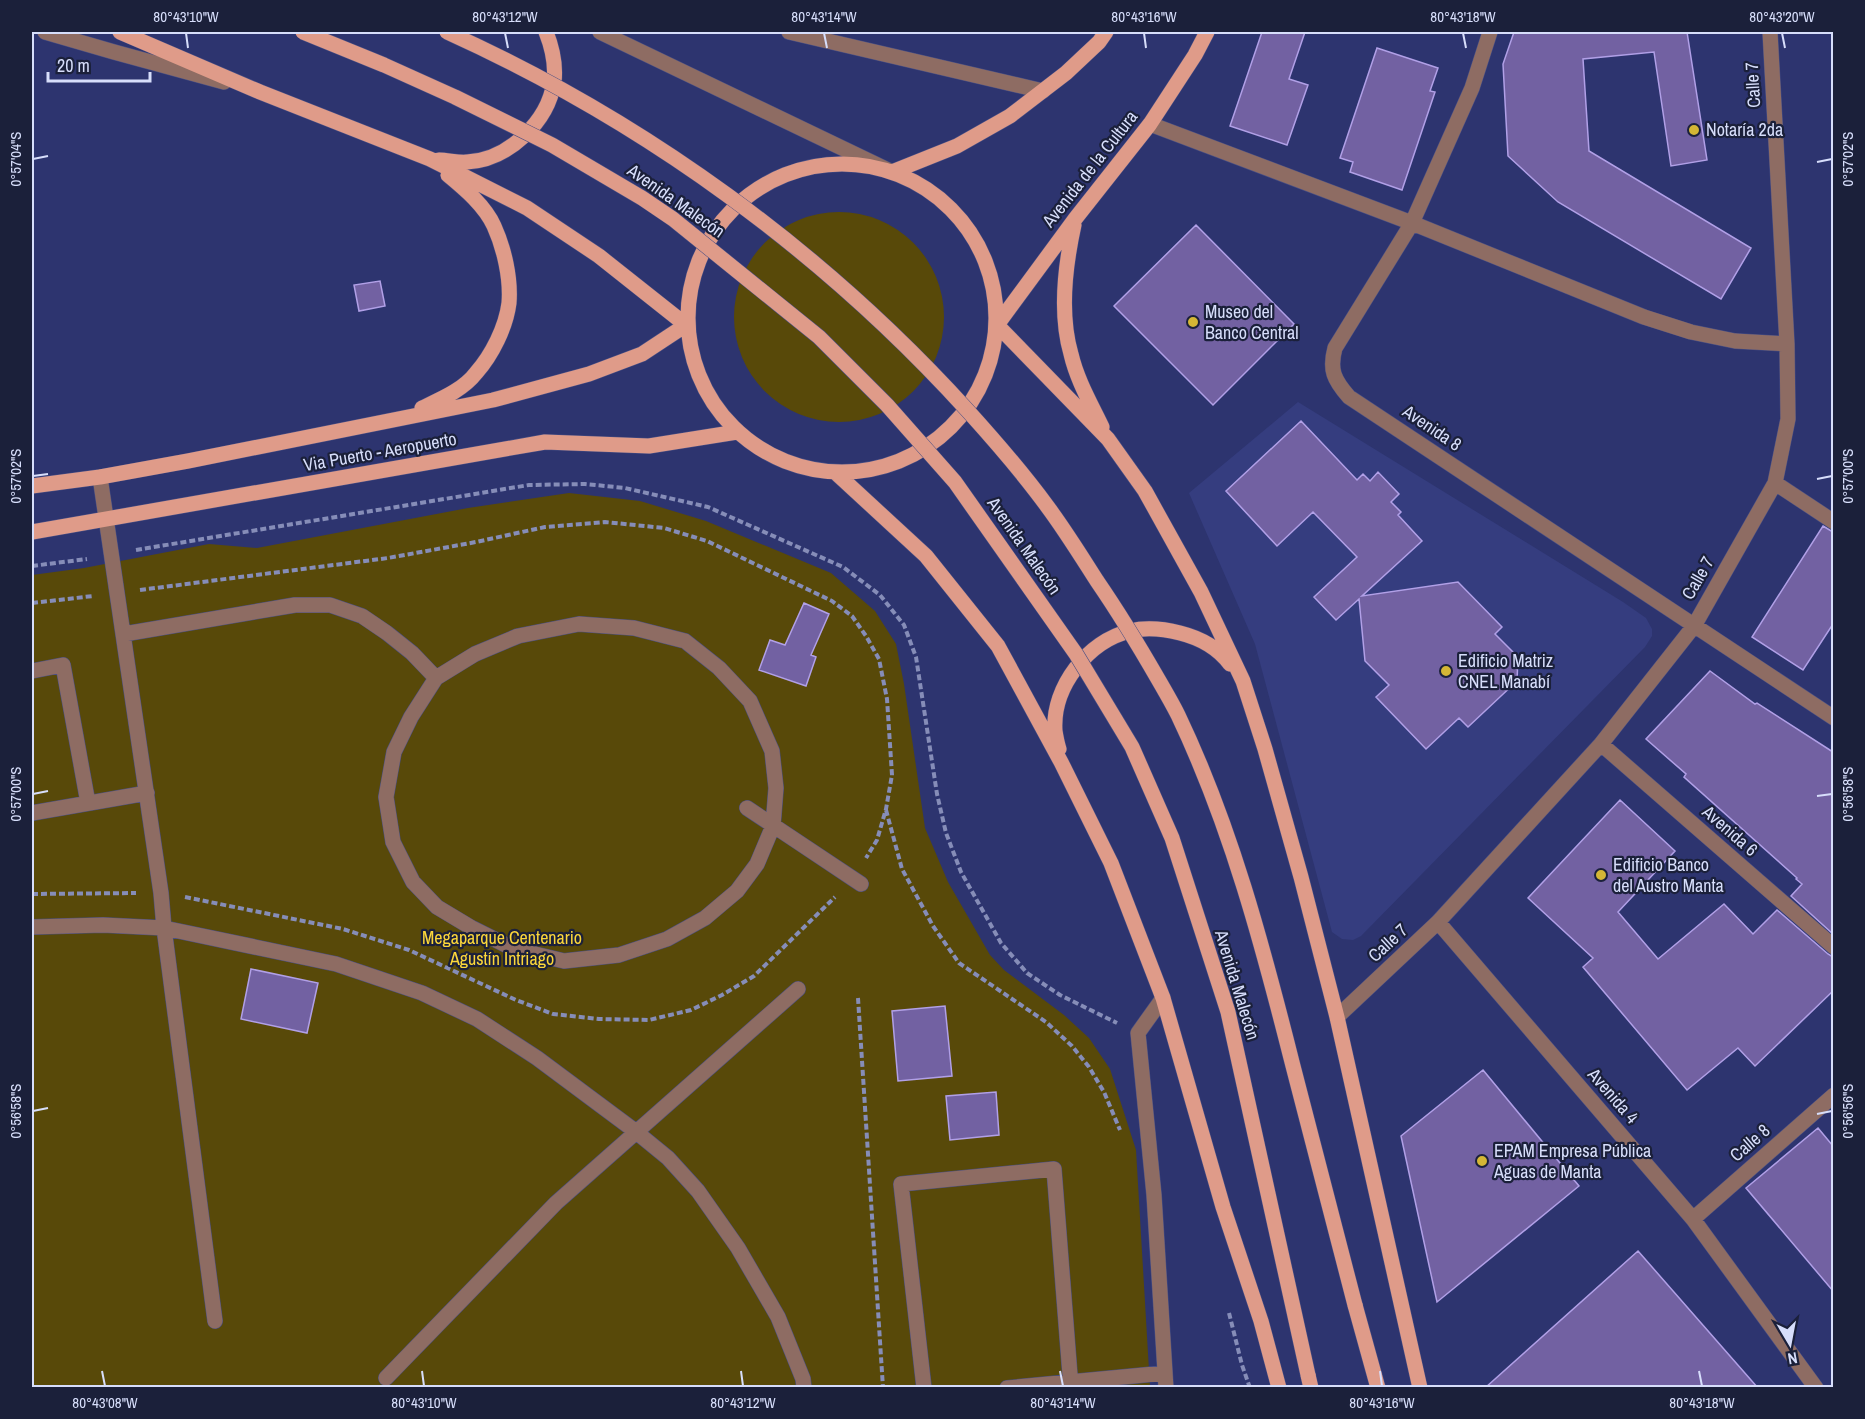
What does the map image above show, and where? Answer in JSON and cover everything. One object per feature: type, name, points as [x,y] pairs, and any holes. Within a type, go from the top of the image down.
[{"type":"main road","points":[[120,32],[260,92],[430,159],[527,208],[600,256],[686,325]]},
{"type":"main road","name":"Avenida Malecón","points":[[303,32],[455,97],[552,145],[673,219],[819,337],[887,405],[955,482],[1076,654],[1132,747],[1172,838],[1228,1012],[1310,1381]]},
{"type":"main road","name":"Avenida Malecón","points":[[447,32],[493,52],[586,103],[675,157],[782,238],[856,299],[928,367],[999,446],[1048,507],[1130,630],[1177,713],[1218,812],[1275,995],[1378,1388]]},
{"type":"main road","points":[[430,159],[468,162],[498,155],[524,137],[544,112],[554,82],[553,51],[546,32]]},
{"type":"main road","points":[[892,172],[957,146],[1011,116],[1066,73],[1099,42],[1106,32]]},
{"type":"main road","name":"Avenida de la Cultura","points":[[998,325],[1075,219],[1150,124],[1195,55],[1207,32]]},
{"type":"main road","points":[[405,416],[451,394],[476,375],[501,332],[509,303],[508,276],[494,225],[466,190],[430,159]]},
{"type":"main road","points":[[855,164],[892,172],[936,195],[970,231],[992,276],[998,325],[990,365],[973,401],[947,432],[914,455],[876,468],[836,473],[800,467],[766,453],[737,432],[711,402],[693,365],[686,325],[689,291],[697,261],[712,232],[732,208],[758,188],[786,174],[817,165],[855,164]]},
{"type":"main road","points":[[1075,219],[1068,254],[1065,290],[1065,318],[1070,354],[1081,384],[1108,439],[1144,491],[1196,582],[1243,681],[1265,749],[1301,877],[1337,1017],[1420,1388]]},
{"type":"main road","name":"Via Puerto - Aeropuerto","points":[[32,486],[100,477],[188,461],[493,400],[589,374],[642,354],[686,325]]},
{"type":"main road","points":[[998,325],[1108,439]]},
{"type":"main road","name":"Via Puerto - Aeropuerto","points":[[32,532],[545,442],[649,446],[737,432]]},
{"type":"main road","points":[[836,473],[926,556],[998,646],[1061,762],[1111,863],[1163,998],[1223,1207],[1262,1321],[1279,1388]]},
{"type":"main road","points":[[1061,762],[1055,729],[1059,697],[1075,668],[1099,644],[1130,631],[1163,629],[1195,637],[1223,655],[1243,681]]},
{"type":"street","points":[[45,32],[260,92]]},
{"type":"street","points":[[600,32],[622,36],[892,172]]},
{"type":"street","points":[[789,32],[1043,91]]},
{"type":"street","name":"Avenida 8","points":[[1490,32],[1472,88],[1412,223],[1335,348],[1332,366],[1339,385],[1349,397],[1833,717]]},
{"type":"street","name":"Calle 7","points":[[1337,1017],[1438,922],[1601,744],[1694,626],[1775,483],[1788,419],[1787,344],[1770,32]]},
{"type":"street","points":[[1150,124],[1412,223],[1644,317],[1691,332],[1736,341],[1787,344]]},
{"type":"street","points":[[100,477],[161,893],[215,1321]]},
{"type":"street","points":[[1775,483],[1833,522]]},
{"type":"street","points":[[124,634],[295,605],[330,605],[362,616],[387,633],[412,653],[436,678]]},
{"type":"street","points":[[579,624],[634,628],[685,641],[719,668],[750,701],[772,751],[776,788],[774,826],[757,864],[737,891],[705,918],[667,939],[619,955],[564,961],[514,949],[472,928],[437,907],[413,882],[393,842],[386,797],[394,752],[411,717],[436,678],[475,654],[518,636],[579,624]]},
{"type":"street","points":[[32,671],[63,665],[88,803]]},
{"type":"street","name":"Avenida 6","points":[[1601,744],[1833,947]]},
{"type":"street","points":[[32,813],[147,793]]},
{"type":"street","points":[[747,808],[861,884]]},
{"type":"street","name":"Avenida 4","points":[[1438,922],[1693,1220],[1816,1388]]},
{"type":"street","points":[[32,927],[103,925],[164,928],[336,964],[422,993],[477,1019],[537,1058],[635,1131],[668,1158],[698,1191],[738,1248],[778,1317],[804,1388]]},
{"type":"street","points":[[386,1378],[555,1203],[798,989]]},
{"type":"street","points":[[1007,1388],[1166,1380],[1154,1195],[1138,1033],[1163,998]]},
{"type":"street","name":"Calle 8","points":[[1693,1220],[1833,1095]]},
{"type":"street","points":[[924,1388],[901,1184],[1054,1169],[1071,1384]]},
{"type":"path","points":[[32,603],[388,558],[545,527],[605,522],[664,528],[707,540],[832,601],[852,616],[879,659],[887,699],[892,775],[886,809],[902,869],[912,888],[933,926],[959,963],[1046,1022],[1072,1046],[1089,1066],[1104,1092],[1119,1125],[1121,1136]]},
{"type":"path","points":[[858,998],[883,1388]]},
{"type":"shaded area","points":[[1298,402],[1623,602],[1646,618],[1652,629],[1652,636],[1645,647],[1361,936],[1353,940],[1342,939],[1332,932],[1255,644],[1189,493]]},
{"type":"green space","points":[[839,212],[859,214],[879,220],[897,230],[913,243],[926,259],[936,277],[942,297],[944,317],[942,337],[936,357],[926,375],[913,391],[897,404],[879,414],[859,420],[839,422],[819,420],[799,414],[781,404],[765,391],[752,375],[742,357],[736,337],[734,317],[736,297],[742,277],[752,259],[765,243],[781,230],[799,220],[819,214]]},
{"type":"green space","name":"Megaparque Centenario Agustín Intriago","points":[[569,493],[640,501],[706,521],[831,573],[875,611],[896,644],[925,828],[948,882],[990,955],[1004,970],[1064,1015],[1089,1038],[1110,1069],[1136,1150],[1150,1387],[32,1387],[32,575],[84,568],[209,544],[257,548],[468,508]]},
{"type":"building","points":[[1262,32],[1305,32],[1289,79],[1308,85],[1287,145],[1230,126]]},
{"type":"building","points":[[1514,32],[1687,32],[1707,160],[1671,166],[1654,52],[1583,59],[1589,151],[1751,248],[1721,299],[1558,202],[1508,156],[1503,64]]},
{"type":"building","points":[[1377,48],[1438,68],[1430,91],[1435,92],[1402,190],[1350,172],[1353,162],[1340,158]]},
{"type":"building","points":[[1196,225],[1294,324],[1213,405],[1114,306]]},
{"type":"building","points":[[380,281],[385,306],[359,311],[354,285]]},
{"type":"building","points":[[1301,421],[1357,480],[1363,474],[1370,481],[1378,472],[1399,494],[1391,502],[1401,512],[1398,515],[1422,541],[1362,596],[1458,582],[1502,627],[1495,634],[1518,657],[1517,681],[1468,727],[1459,718],[1426,749],[1376,697],[1389,685],[1365,661],[1359,599],[1336,620],[1314,597],[1357,557],[1313,512],[1277,546],[1226,491]]},
{"type":"building","points":[[1823,526],[1833,532],[1833,624],[1803,670],[1752,637]]},
{"type":"building","points":[[804,603],[829,614],[811,655],[816,657],[806,686],[759,670],[770,640],[785,645]]},
{"type":"building","points":[[1710,671],[1755,704],[1757,703],[1833,752],[1833,934],[1791,896],[1802,884],[1797,878],[1684,777],[1686,774],[1646,739]]},
{"type":"building","points":[[1620,800],[1675,851],[1618,912],[1658,959],[1724,904],[1753,934],[1777,910],[1833,957],[1833,991],[1755,1066],[1738,1048],[1687,1090],[1583,967],[1593,958],[1528,898]]},
{"type":"building","points":[[251,969],[318,983],[307,1033],[241,1019]]},
{"type":"building","points":[[945,1006],[952,1076],[898,1081],[892,1011]]},
{"type":"building","name":"EPAM Empresa Pública Aguas de Manta","points":[[1483,1070],[1579,1186],[1437,1302],[1401,1136]]},
{"type":"building","points":[[996,1092],[999,1135],[950,1140],[946,1096]]},
{"type":"building","points":[[1818,1128],[1833,1146],[1833,1291],[1746,1188]]},
{"type":"building","points":[[1638,1251],[1758,1388],[1485,1388]]},
{"type":"place","name":"Notaría 2da","points":[[1694,130]]},
{"type":"place","name":"Museo del Banco Central","points":[[1193,322]]},
{"type":"place","name":"Edificio Matriz CNEL Manabí","points":[[1446,671]]},
{"type":"place","name":"Edificio Banco del Austro Manta","points":[[1601,875]]},
{"type":"place","name":"EPAM Empresa Pública Aguas de Manta","points":[[1482,1161]]}]
